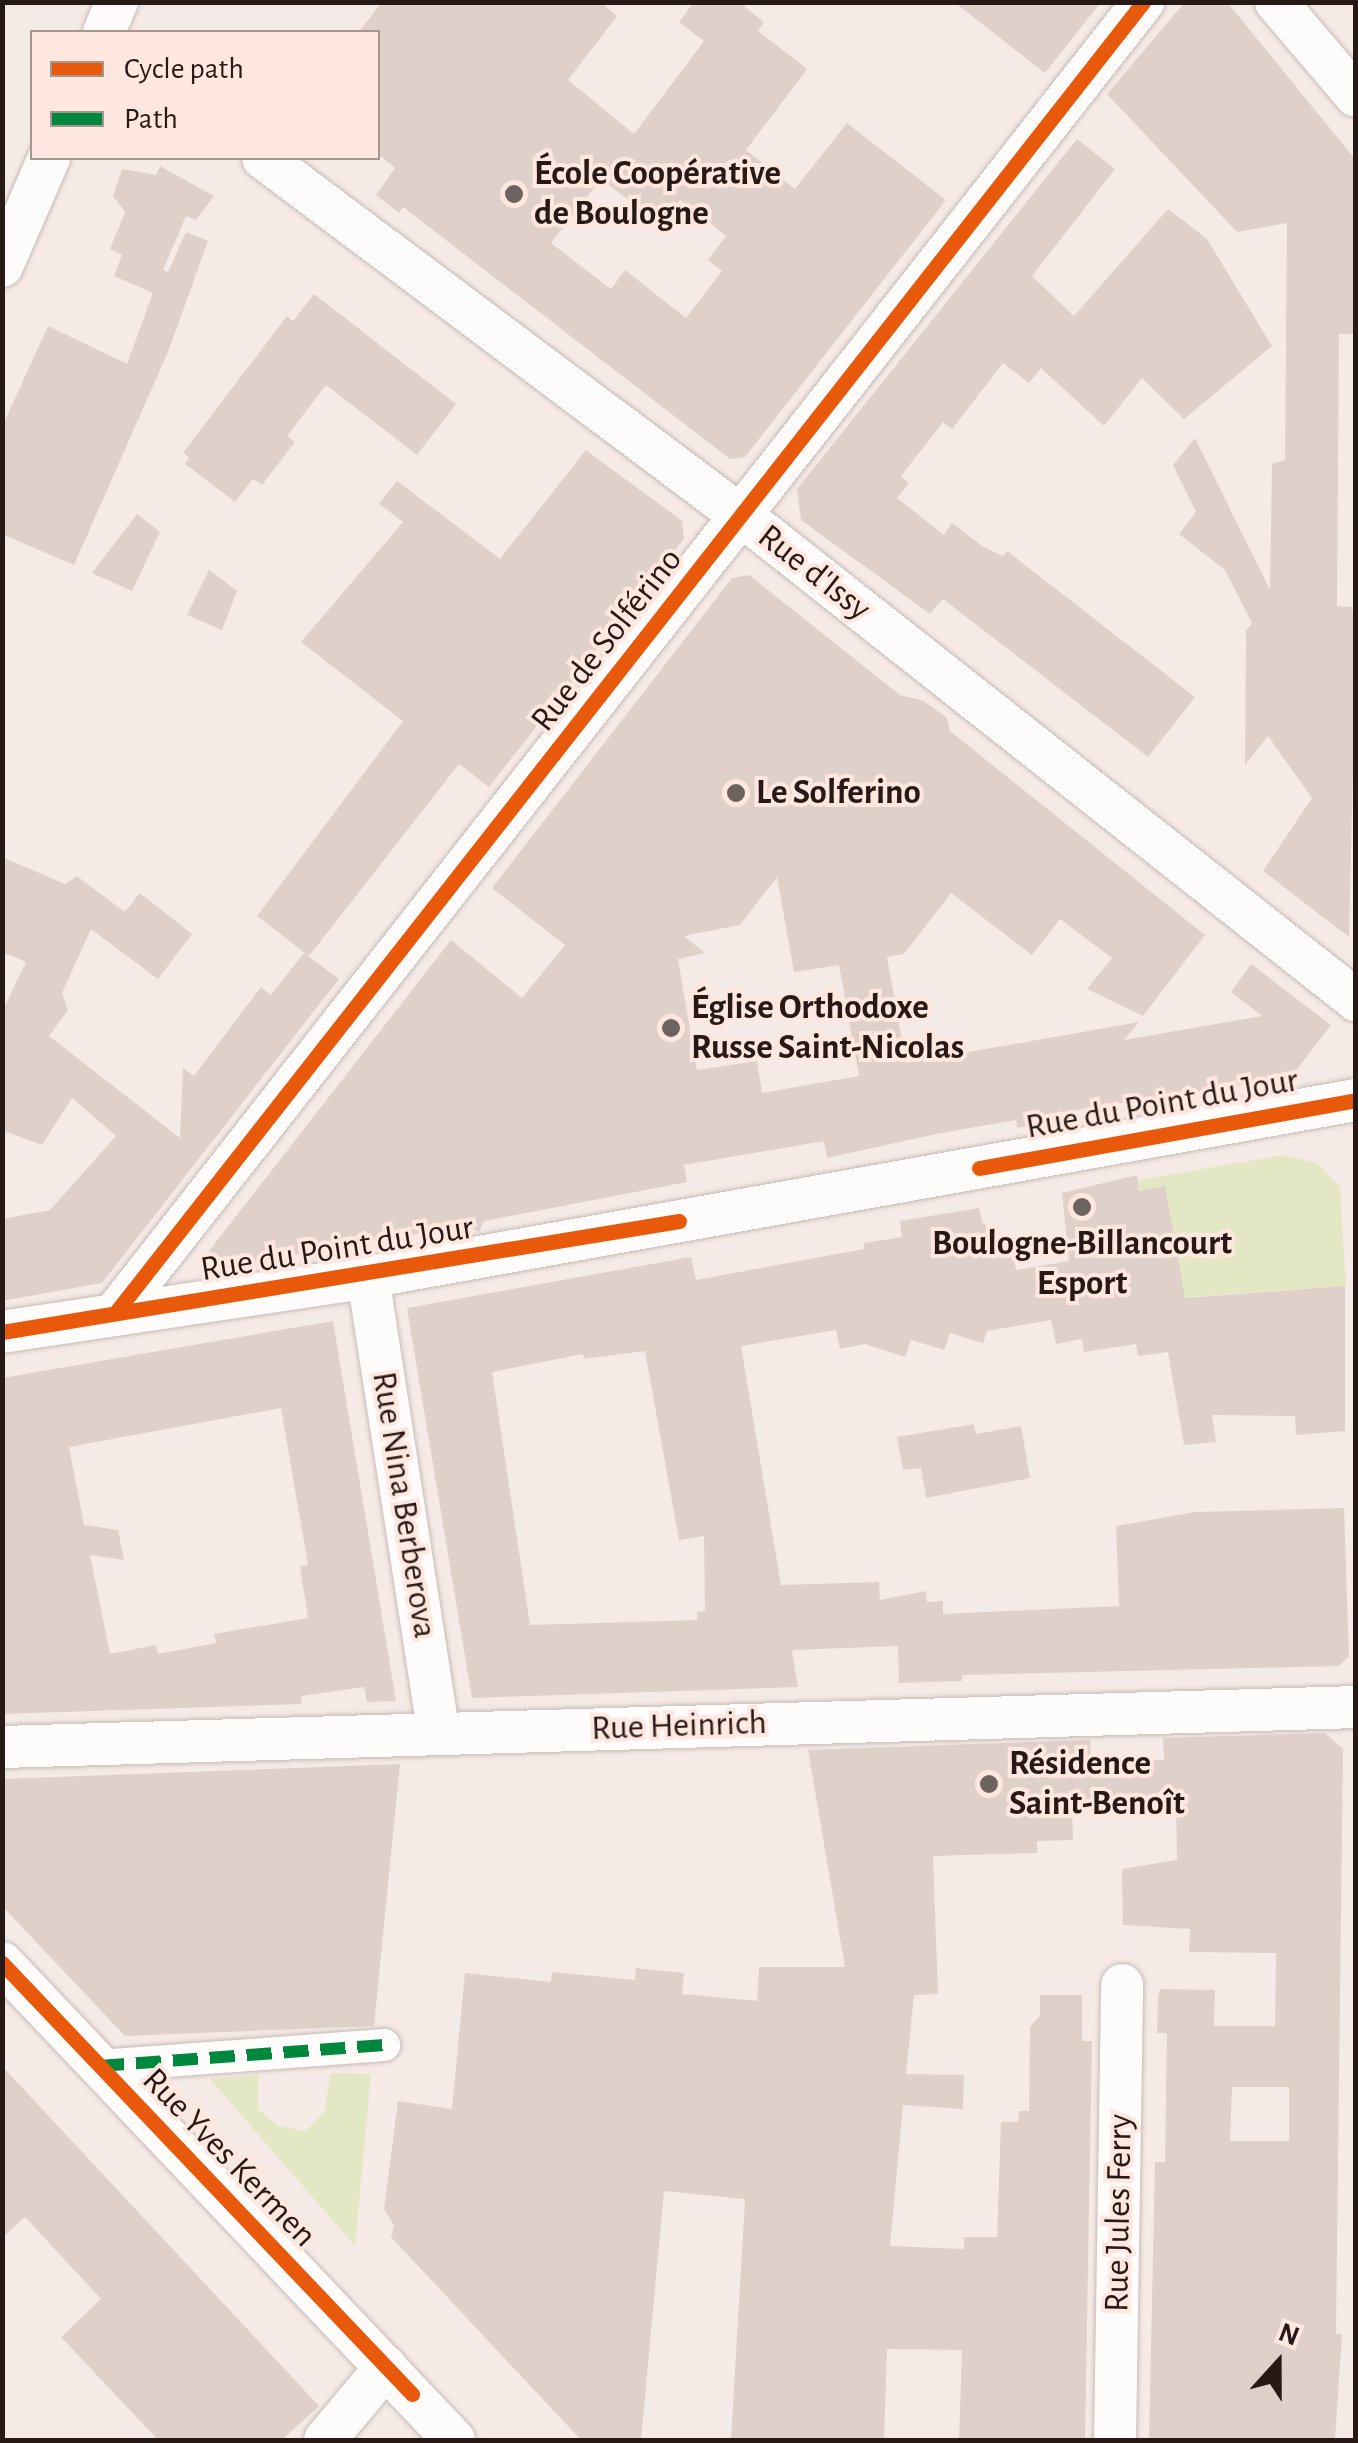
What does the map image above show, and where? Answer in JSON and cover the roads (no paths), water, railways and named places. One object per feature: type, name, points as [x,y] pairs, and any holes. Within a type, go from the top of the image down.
[{"type":"street","points":[[105,30],[118,2]]},
{"type":"street","name":"Rue de Solférino","points":[[116,1312],[1143,2]]},
{"type":"street","points":[[1276,2],[1356,96]]},
{"type":"street","points":[[2,266],[49,160]]},
{"type":"street","name":"Rue d'Issy","points":[[266,160],[742,518],[1356,1000]]},
{"type":"street","name":"Rue du Point du Jour","points":[[2,1332],[368,1277],[1356,1100]]},
{"type":"street","name":"Rue Nina Berberova","points":[[368,1277],[440,1733]]},
{"type":"street","name":"Rue Heinrich","points":[[2,1746],[1356,1707]]},
{"type":"street","name":"Rue Yves Kermen","points":[[2,1964],[454,2440]]},
{"type":"street","name":"Rue Jules Ferry","points":[[1115,2440],[1122,1984]]},
{"type":"street","points":[[100,2066],[384,2045]]},
{"type":"street","points":[[325,2440],[386,2367]]},
{"type":"place","name":"École Coopérative de Boulogne","points":[[514,194]]},
{"type":"place","name":"Le Solferino","points":[[736,793]]},
{"type":"place","name":"Église Orthodoxe Russe Saint-Nicolas","points":[[671,1028]]},
{"type":"place","name":"Boulogne-Billancourt Esport","points":[[1082,1207]]},
{"type":"place","name":"Résidence Saint-Benoît","points":[[989,1784]]}]
